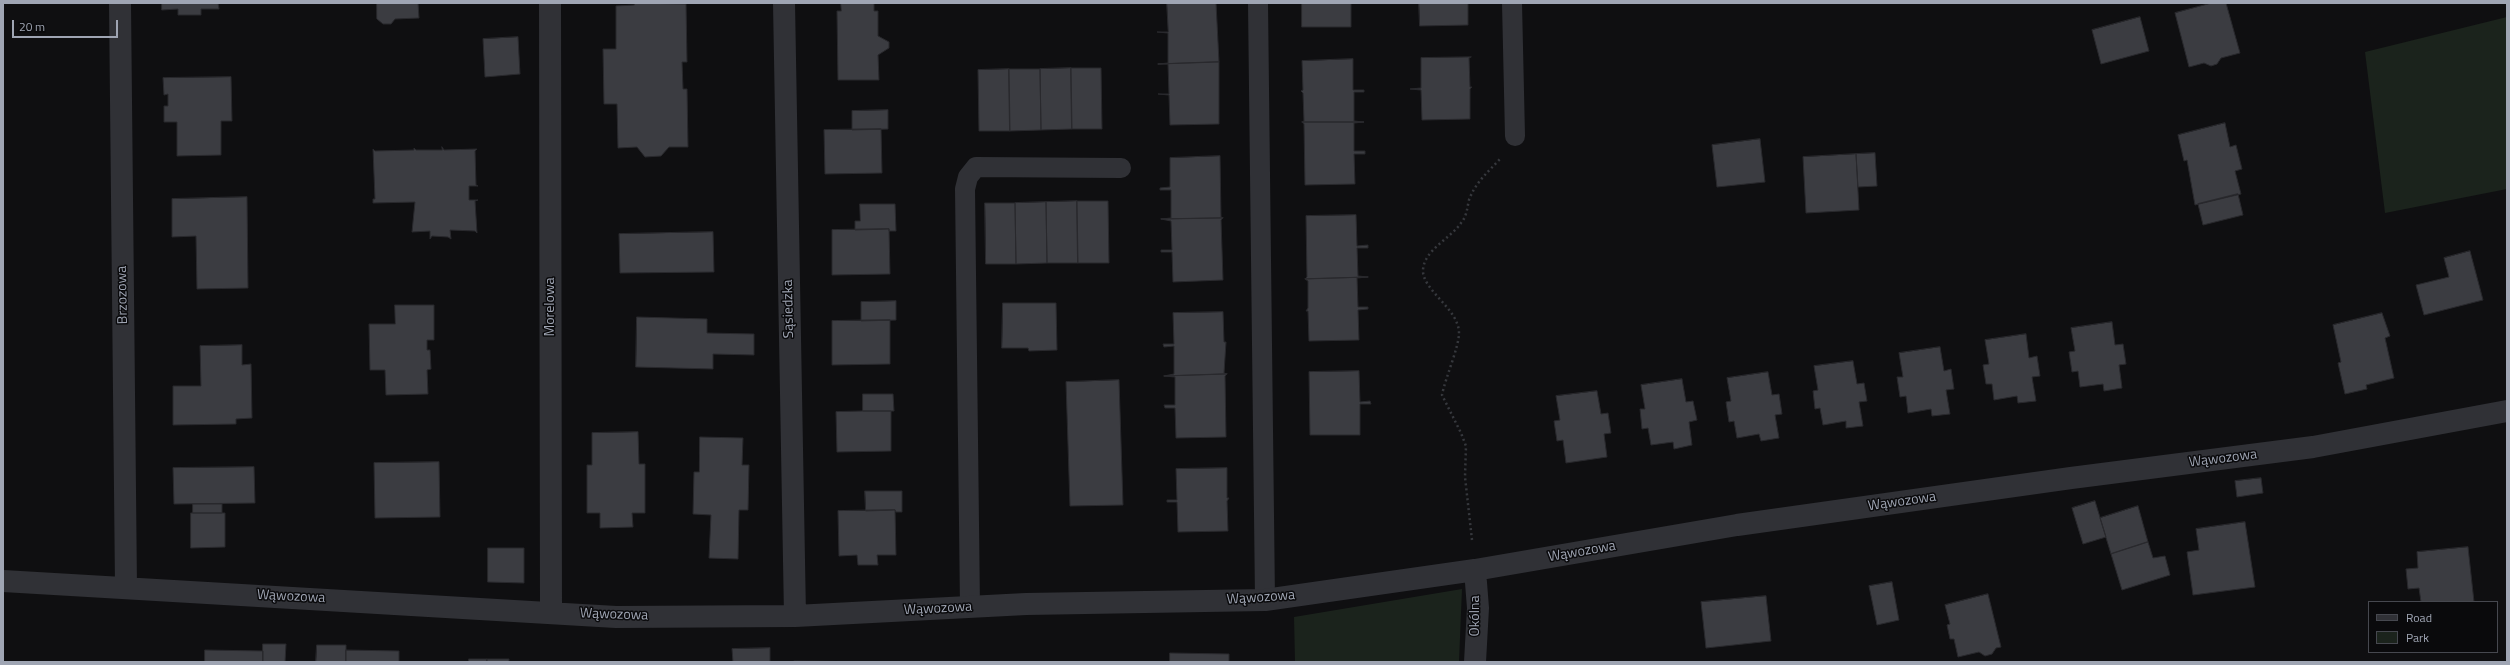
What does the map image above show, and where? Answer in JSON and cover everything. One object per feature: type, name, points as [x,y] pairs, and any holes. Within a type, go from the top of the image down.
[{"type":"street","name":"Brzozowa","points":[[120,3],[126,587]]},
{"type":"street","name":"Morelowa","points":[[550,3],[551,612]]},
{"type":"street","name":"Sąsiedzka","points":[[784,3],[795,616]]},
{"type":"street","name":"Wąwozowa","points":[[3,581],[126,587],[616,617],[795,616],[970,608],[1265,600],[1475,570],[1737,525],[2071,478],[2298,449],[2507,411]]},
{"type":"street","name":"Okólna","points":[[1475,570],[1478,608],[1475,662]]},
{"type":"lane","points":[[1258,3],[1265,600]]},
{"type":"lane","points":[[1512,3],[1515,136]]},
{"type":"lane","points":[[970,608],[965,189],[968,177],[976,167],[1120,168]]},
{"type":"path","points":[[1475,570],[1465,477],[1466,446],[1442,395],[1459,332],[1455,320],[1425,279],[1423,269],[1428,257],[1461,224],[1467,214],[1469,201],[1480,180],[1509,150],[1515,136]]},
{"type":"green space","points":[[2507,17],[2507,189],[2385,213],[2365,52]]},
{"type":"green space","points":[[1462,589],[1459,662],[1295,662],[1294,617]]},
{"type":"building","points":[[162,3],[218,3],[219,9],[201,9],[201,15],[178,15],[178,9],[162,10]]},
{"type":"building","points":[[377,3],[418,3],[419,18],[395,19],[391,24],[383,24],[377,19]]},
{"type":"building","points":[[635,3],[686,4],[687,62],[682,62],[683,89],[687,89],[688,147],[669,147],[661,156],[645,157],[637,147],[618,148],[617,104],[604,104],[603,49],[616,49],[616,6],[634,5]]},
{"type":"building","points":[[841,3],[874,3],[874,11],[878,11],[878,36],[889,42],[889,48],[878,55],[879,80],[838,80],[837,11],[841,11]]},
{"type":"building","points":[[1167,3],[1216,3],[1219,62],[1158,64],[1168,63],[1168,33],[1157,32],[1168,32]]},
{"type":"building","points":[[1302,3],[1351,3],[1351,27],[1302,27]]},
{"type":"building","points":[[1419,3],[1468,3],[1468,25],[1420,26]]},
{"type":"building","points":[[2212,3],[2226,3],[2240,53],[2221,58],[2217,64],[2211,66],[2204,63],[2189,67],[2175,13]]},
{"type":"building","points":[[2140,17],[2149,51],[2101,64],[2092,30]]},
{"type":"building","points":[[518,37],[520,74],[485,77],[483,39]]},
{"type":"building","points":[[1471,57],[1469,58],[1470,87],[1472,87],[1470,89],[1470,119],[1422,120],[1421,90],[1410,89],[1421,88],[1421,58]]},
{"type":"building","points":[[1353,59],[1353,90],[1364,90],[1364,92],[1354,92],[1354,121],[1364,122],[1302,122],[1304,121],[1303,93],[1301,91],[1303,90],[1302,61]]},
{"type":"building","points":[[1219,62],[1219,124],[1170,125],[1169,95],[1158,94],[1169,94],[1168,64],[1158,64]]},
{"type":"building","points":[[1071,68],[1101,68],[1102,129],[1072,129]]},
{"type":"building","points":[[1071,68],[1072,129],[1041,130],[1040,69]]},
{"type":"building","points":[[1009,69],[1040,69],[1041,130],[1010,131]]},
{"type":"building","points":[[1009,69],[1010,131],[979,131],[978,70]]},
{"type":"building","points":[[231,77],[232,121],[221,121],[221,155],[177,156],[177,122],[164,122],[164,106],[168,106],[168,94],[164,95],[163,78]]},
{"type":"building","points":[[888,110],[888,129],[852,130],[852,111]]},
{"type":"building","points":[[1302,122],[1364,122],[1354,123],[1354,151],[1365,151],[1365,154],[1354,154],[1355,184],[1305,185],[1304,124]]},
{"type":"building","points":[[2225,123],[2230,147],[2236,145],[2242,169],[2235,171],[2241,194],[2195,205],[2187,160],[2184,161],[2178,135]]},
{"type":"building","points":[[881,129],[882,173],[825,174],[824,130]]},
{"type":"building","points":[[1760,139],[1765,182],[1717,187],[1712,145]]},
{"type":"building","points":[[442,147],[444,150],[477,149],[475,151],[476,185],[478,186],[469,186],[469,200],[478,200],[475,201],[477,233],[475,231],[450,230],[451,239],[448,237],[432,236],[430,239],[430,231],[412,232],[415,202],[373,203],[373,199],[375,199],[373,149],[375,151],[414,150],[414,148],[416,150],[442,150]]},
{"type":"building","points":[[1875,153],[1877,186],[1858,187],[1856,154]]},
{"type":"building","points":[[1856,154],[1859,210],[1806,213],[1803,157]]},
{"type":"building","points":[[1220,156],[1221,217],[1223,218],[1161,219],[1171,218],[1171,190],[1160,190],[1160,188],[1170,187],[1170,158]]},
{"type":"building","points":[[2238,194],[2243,215],[2203,225],[2198,204]]},
{"type":"building","points":[[247,197],[248,288],[197,289],[196,236],[172,237],[172,199]]},
{"type":"building","points":[[1077,201],[1108,201],[1109,263],[1078,263]]},
{"type":"building","points":[[1077,201],[1078,263],[1047,263],[1046,202]]},
{"type":"building","points":[[1046,202],[1047,263],[1016,264],[1015,203]]},
{"type":"building","points":[[985,203],[1015,203],[1016,264],[986,264]]},
{"type":"building","points":[[860,204],[895,204],[896,231],[889,231],[889,229],[855,230],[855,221],[860,221]]},
{"type":"building","points":[[1356,215],[1357,246],[1368,245],[1368,248],[1357,248],[1358,276],[1368,277],[1305,279],[1307,277],[1306,216]]},
{"type":"building","points":[[1223,218],[1221,220],[1223,280],[1173,282],[1172,252],[1161,252],[1161,250],[1172,250],[1171,221],[1161,219]]},
{"type":"building","points":[[889,229],[890,274],[832,275],[832,230]]},
{"type":"building","points":[[713,232],[714,272],[620,273],[619,234]]},
{"type":"building","points":[[2470,251],[2483,300],[2424,315],[2416,285],[2449,277],[2444,258]]},
{"type":"building","points":[[1368,277],[1357,278],[1358,307],[1368,307],[1368,309],[1358,310],[1359,340],[1309,341],[1308,311],[1306,311],[1308,308],[1308,281],[1305,279]]},
{"type":"building","points":[[896,301],[896,320],[861,321],[861,302]]},
{"type":"building","points":[[1003,303],[1056,303],[1057,350],[1029,351],[1028,348],[1002,348]]},
{"type":"building","points":[[395,305],[434,305],[434,340],[427,340],[427,350],[430,350],[431,369],[427,370],[428,394],[386,395],[385,370],[370,370],[369,324],[395,324]]},
{"type":"building","points":[[1223,312],[1224,342],[1226,342],[1224,373],[1227,374],[1164,376],[1174,374],[1174,346],[1164,347],[1163,344],[1174,344],[1173,313]]},
{"type":"building","points":[[2382,313],[2390,336],[2385,338],[2394,378],[2366,385],[2367,389],[2345,394],[2338,363],[2341,362],[2333,325]]},
{"type":"building","points":[[637,317],[707,319],[707,333],[754,334],[754,355],[713,354],[713,369],[636,367]]},
{"type":"building","points":[[890,320],[890,364],[832,365],[832,321]]},
{"type":"building","points":[[2112,322],[2115,345],[2123,344],[2126,364],[2119,365],[2122,388],[2104,391],[2103,384],[2080,387],[2078,371],[2072,372],[2069,352],[2075,351],[2071,328]]},
{"type":"building","points":[[2026,334],[2029,358],[2037,356],[2040,376],[2032,377],[2036,401],[2018,403],[2017,396],[1994,400],[1992,384],[1986,384],[1983,365],[1989,364],[1985,340]]},
{"type":"building","points":[[242,345],[242,365],[251,364],[252,418],[236,419],[236,424],[173,425],[173,386],[201,386],[200,346]]},
{"type":"building","points":[[1940,347],[1944,371],[1951,369],[1954,389],[1946,390],[1950,414],[1932,416],[1931,409],[1908,413],[1906,396],[1900,397],[1897,377],[1903,377],[1899,353]]},
{"type":"building","points":[[1853,361],[1857,384],[1864,383],[1867,401],[1859,402],[1863,426],[1846,428],[1846,421],[1823,425],[1820,408],[1815,409],[1813,391],[1818,390],[1814,366]]},
{"type":"building","points":[[1359,371],[1360,402],[1370,401],[1371,404],[1360,404],[1360,435],[1310,435],[1309,372]]},
{"type":"building","points":[[1768,372],[1772,395],[1779,394],[1782,414],[1775,415],[1779,438],[1761,441],[1759,434],[1737,438],[1734,421],[1729,422],[1726,402],[1731,401],[1727,378]]},
{"type":"building","points":[[1227,374],[1225,376],[1226,437],[1176,438],[1175,408],[1165,408],[1164,405],[1175,405],[1175,377],[1164,376]]},
{"type":"building","points":[[1682,379],[1686,402],[1693,401],[1697,420],[1689,422],[1692,445],[1674,449],[1673,442],[1651,445],[1648,428],[1642,429],[1640,409],[1645,409],[1641,385]]},
{"type":"building","points":[[1119,380],[1123,505],[1070,506],[1066,382]]},
{"type":"building","points":[[1597,391],[1601,414],[1608,413],[1611,433],[1604,434],[1607,457],[1566,463],[1563,440],[1557,441],[1554,421],[1560,420],[1556,396]]},
{"type":"building","points":[[863,394],[893,394],[894,411],[863,411]]},
{"type":"building","points":[[891,411],[891,451],[837,452],[836,412]]},
{"type":"building","points":[[638,432],[639,464],[645,464],[645,513],[632,513],[633,527],[600,528],[600,513],[587,513],[587,465],[592,465],[592,433]]},
{"type":"building","points":[[700,437],[743,438],[742,465],[749,465],[748,510],[739,510],[738,559],[709,558],[711,515],[693,514],[694,472],[699,472]]},
{"type":"building","points":[[439,462],[440,517],[375,518],[374,463]]},
{"type":"building","points":[[254,467],[255,503],[174,504],[173,468]]},
{"type":"building","points":[[1227,468],[1227,498],[1229,498],[1227,501],[1228,531],[1178,532],[1177,502],[1167,502],[1167,500],[1177,500],[1176,469]]},
{"type":"building","points":[[2261,478],[2263,493],[2237,497],[2235,481]]},
{"type":"building","points":[[865,491],[902,491],[902,512],[896,512],[895,510],[866,511]]},
{"type":"building","points":[[2095,501],[2106,537],[2083,544],[2072,508]]},
{"type":"building","points":[[193,504],[222,504],[222,513],[193,513]]},
{"type":"building","points":[[2138,506],[2148,542],[2111,554],[2100,518]]},
{"type":"building","points":[[895,510],[896,555],[877,555],[878,565],[858,565],[857,555],[839,556],[838,511]]},
{"type":"building","points":[[191,513],[225,513],[225,547],[191,548]]},
{"type":"building","points":[[2245,522],[2255,587],[2193,595],[2187,552],[2199,550],[2196,529]]},
{"type":"building","points":[[2148,542],[2153,558],[2165,556],[2170,575],[2122,590],[2111,554]]},
{"type":"building","points":[[2468,547],[2474,601],[2421,601],[2419,588],[2408,589],[2406,569],[2418,568],[2417,552]]},
{"type":"building","points":[[488,548],[524,548],[524,583],[488,582]]},
{"type":"building","points":[[1892,582],[1899,620],[1877,625],[1869,586]]},
{"type":"building","points":[[1988,594],[2001,647],[1996,648],[1992,654],[1985,656],[1979,652],[1958,657],[1954,639],[1950,639],[1947,625],[1950,624],[1945,605]]},
{"type":"building","points":[[1766,596],[1771,641],[1706,648],[1701,602]]},
{"type":"building","points":[[263,644],[286,644],[285,662],[263,662]]},
{"type":"building","points":[[317,645],[346,645],[346,662],[316,662]]},
{"type":"building","points":[[770,648],[770,662],[733,662],[732,649]]},
{"type":"building","points":[[205,650],[263,651],[263,662],[205,662]]},
{"type":"building","points":[[346,650],[399,651],[399,662],[346,662]]},
{"type":"building","points":[[1170,653],[1229,654],[1229,662],[1170,662]]},
{"type":"building","points":[[469,659],[487,659],[487,662],[469,662]]},
{"type":"building","points":[[487,659],[509,659],[509,662],[487,662]]},
{"type":"building","points":[[794,661],[880,662],[794,662]]}]
